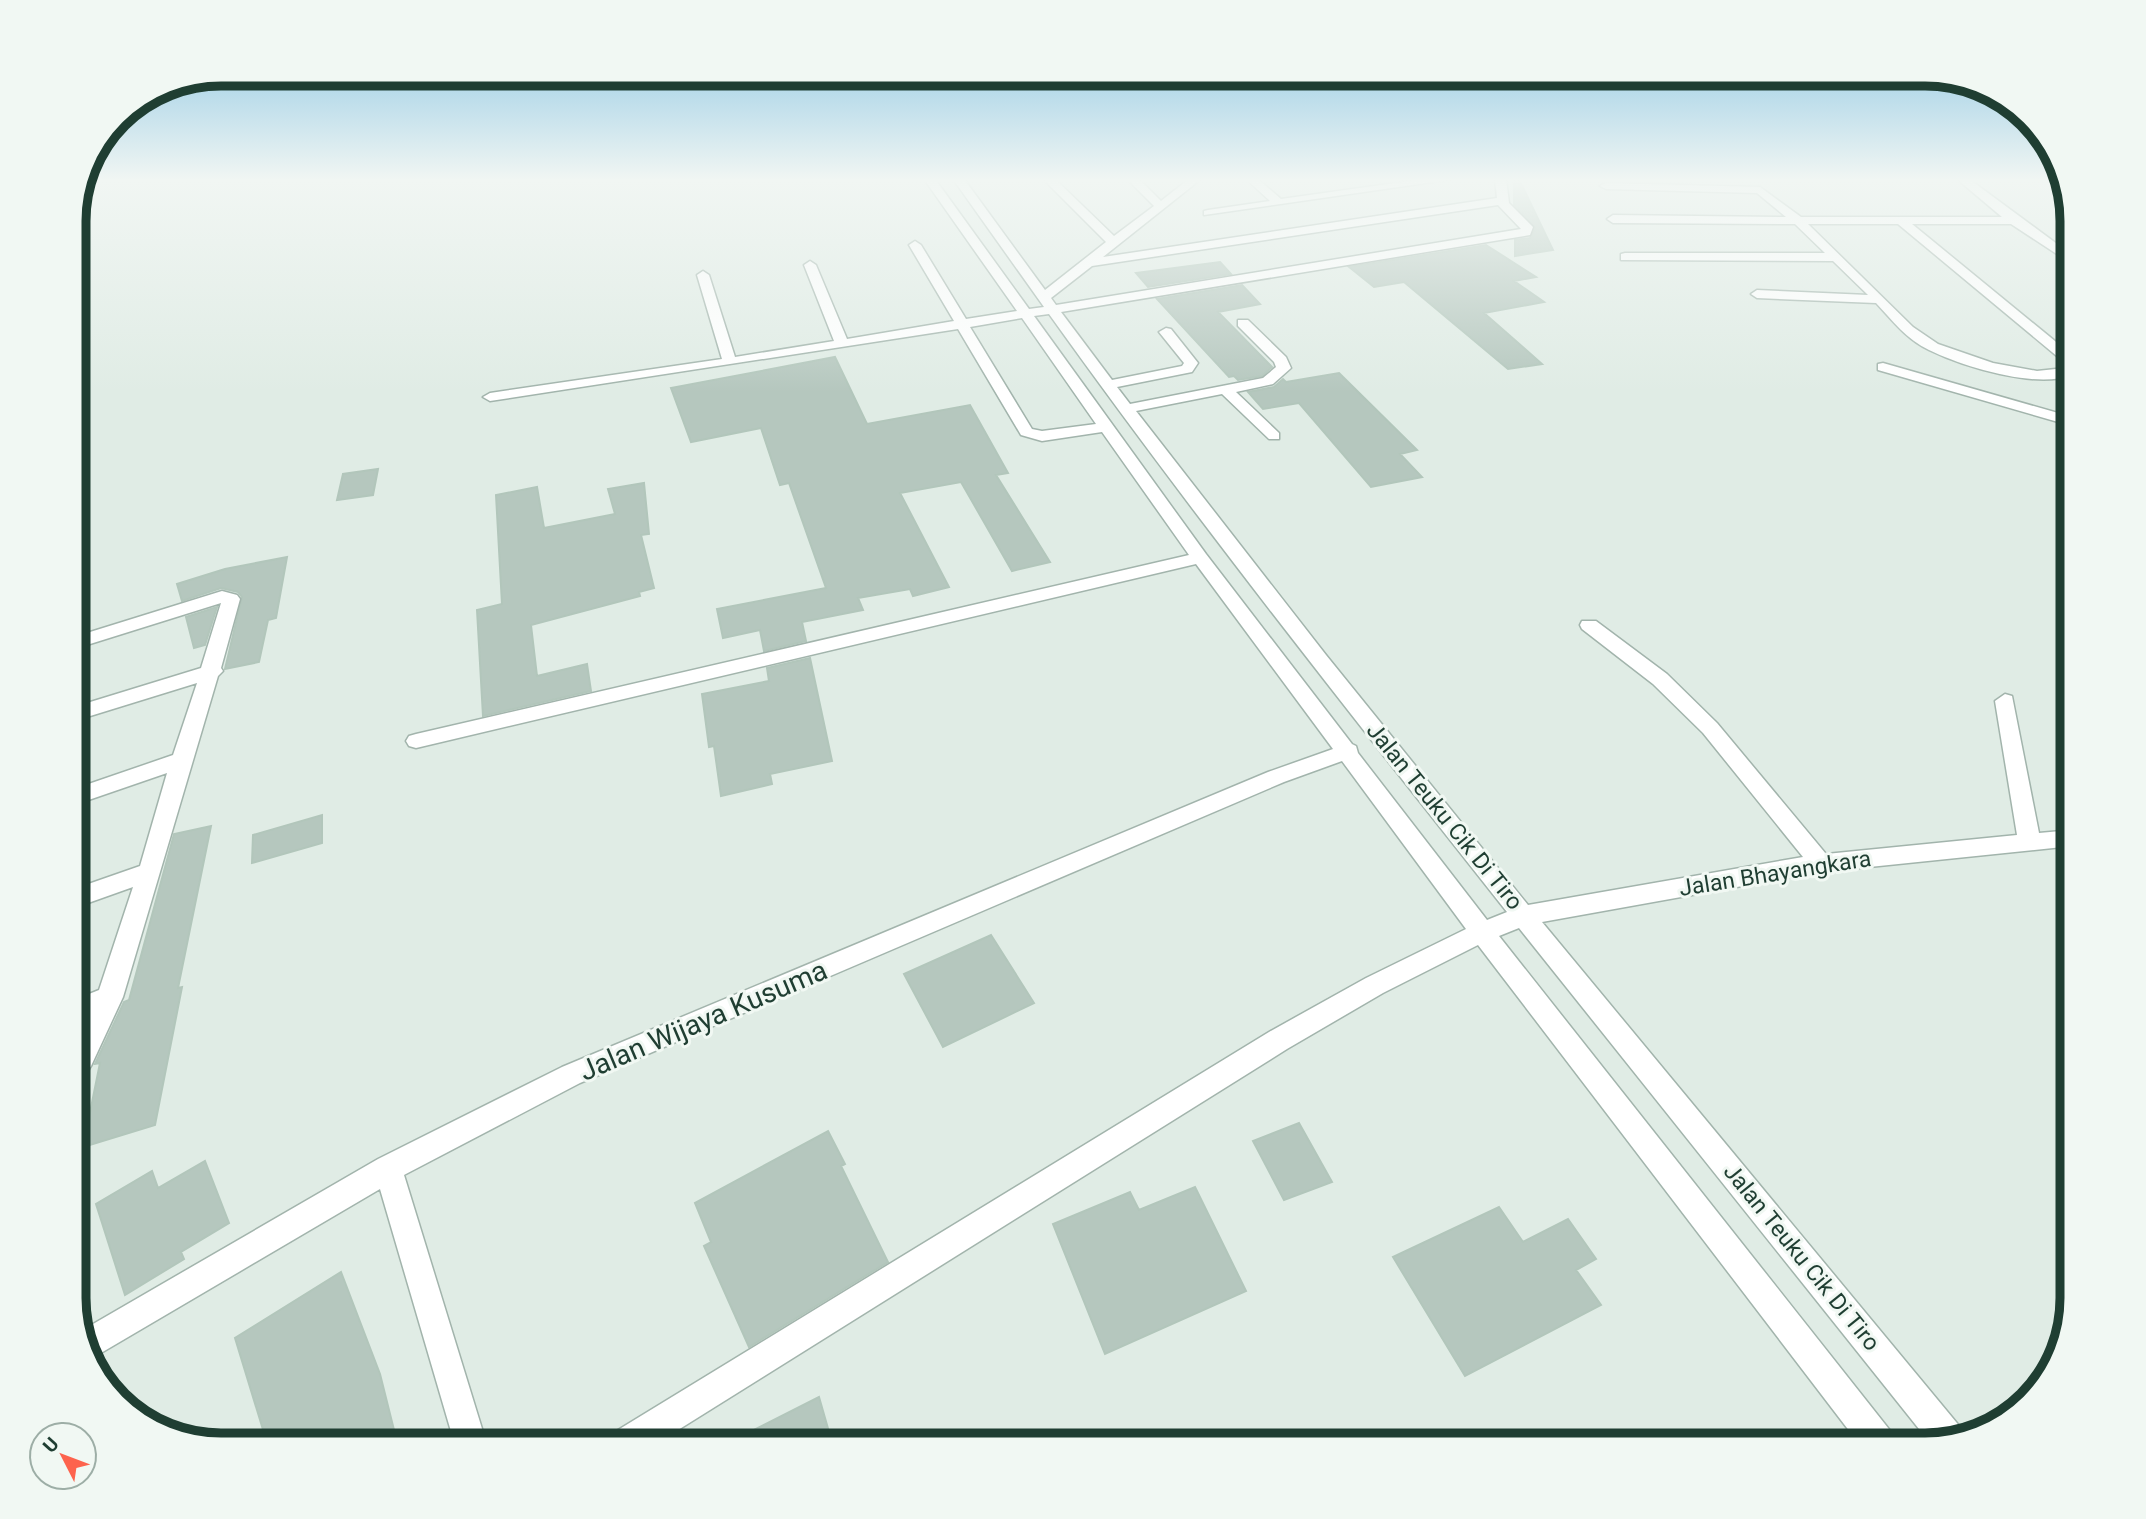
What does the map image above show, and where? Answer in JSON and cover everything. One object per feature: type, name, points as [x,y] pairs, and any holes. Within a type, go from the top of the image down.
[{"type":"street","points":[[918,250],[1026,432],[1042,436],[1104,427]]},
{"type":"street","name":"Jalan Teuku Cik Di Tiro","points":[[981,250],[1104,427],[1200,558],[1349,751],[1482,932],[1870,1433]]},
{"type":"street","name":"Jalan Teuku Cik Di Tiro","points":[[1007,250],[1106,385],[1306,641],[1943,1432]]},
{"type":"street","points":[[490,397],[556,385],[730,362],[1027,313],[1045,304],[1107,250]]},
{"type":"street","points":[[1092,262],[1169,250]]},
{"type":"street","points":[[1045,304],[1414,250]]},
{"type":"street","points":[[1828,250],[1908,330],[1933,347],[1990,367],[2037,375],[2060,375]]},
{"type":"street","points":[[1937,250],[2060,351]]},
{"type":"street","points":[[1625,257],[1836,257]]},
{"type":"street","points":[[810,265],[842,344]]},
{"type":"street","points":[[703,275],[730,362]]},
{"type":"street","points":[[1757,294],[1880,299]]},
{"type":"street","points":[[1125,409],[1268,381],[1284,369],[1281,360],[1243,323]]},
{"type":"street","points":[[1106,385],[1178,374],[1187,369],[1191,363],[1166,332]]},
{"type":"street","points":[[1883,367],[2060,418]]},
{"type":"street","points":[[1226,390],[1274,436]]},
{"type":"street","points":[[416,741],[1200,558]]},
{"type":"street","points":[[86,639],[227,597],[231,599],[213,670],[182,760],[151,871],[110,997],[86,1052]]},
{"type":"street","points":[[1589,625],[1660,679],[1710,728],[1821,863]]},
{"type":"street","points":[[1272,652],[1306,641]]},
{"type":"street","points":[[86,710],[213,670]]},
{"type":"street","points":[[2006,701],[2029,842]]},
{"type":"street","name":"Jalan Wijaya Kusuma","points":[[93,1341],[388,1169],[571,1075],[1263,783],[1349,751]]},
{"type":"street","points":[[86,793],[182,760]]},
{"type":"street","name":"Jalan Bhayangkara","points":[[645,1433],[851,1301],[1328,1010],[1482,932],[1525,915],[1821,863],[2060,839]]},
{"type":"street","points":[[86,895],[151,871]]},
{"type":"street","points":[[86,1006],[110,997]]},
{"type":"street","points":[[388,1169],[467,1433]]},
{"type":"building","points":[[1456,250],[1494,250],[1536,277],[1514,281],[1544,302],[1484,313],[1542,364],[1508,369],[1404,282],[1374,287],[1349,267]]},
{"type":"building","points":[[1515,250],[1553,250],[1515,256]]},
{"type":"building","points":[[1220,262],[1231,274],[1148,287],[1136,273]]},
{"type":"building","points":[[1242,285],[1260,304],[1218,312],[1272,367],[1262,376],[1238,380],[1234,376],[1229,377],[1157,299]]},
{"type":"building","points":[[835,357],[867,424],[970,405],[1008,473],[996,475],[1050,562],[1012,571],[961,482],[900,493],[949,587],[913,596],[910,589],[858,598],[863,610],[802,622],[806,641],[764,651],[760,630],[723,638],[717,609],[826,588],[789,483],[780,485],[761,428],[691,442],[671,388]]},
{"type":"building","points":[[1339,373],[1417,450],[1400,454],[1422,477],[1371,487],[1299,403],[1263,409],[1248,392],[1274,387],[1283,379],[1286,382]]},
{"type":"building","points":[[378,469],[373,495],[337,500],[343,474]]},
{"type":"building","points":[[644,483],[649,534],[641,535],[654,588],[639,592],[640,596],[531,625],[537,676],[587,664],[591,691],[483,716],[477,610],[502,604],[496,495],[537,487],[544,528],[615,514],[608,489]]},
{"type":"building","points":[[287,557],[276,618],[268,620],[259,662],[225,669],[242,597],[238,592],[221,588],[182,601],[177,584],[225,569]]},
{"type":"building","points":[[217,607],[205,645],[194,648],[186,617]]},
{"type":"building","points":[[810,658],[832,761],[770,774],[772,784],[721,796],[714,746],[709,747],[702,694],[769,681],[767,668]]},
{"type":"building","points":[[322,815],[322,843],[252,863],[253,835]]},
{"type":"building","points":[[211,826],[178,988],[182,987],[155,1125],[86,1146],[86,1132],[100,1063],[95,1064],[124,1002],[129,1000],[174,834]]},
{"type":"building","points":[[991,935],[1034,1003],[943,1047],[904,974]]},
{"type":"building","points":[[1299,1123],[1332,1182],[1284,1200],[1253,1141]]},
{"type":"building","points":[[828,1131],[845,1164],[841,1166],[888,1262],[749,1347],[704,1246],[711,1242],[695,1203]]},
{"type":"building","points":[[205,1161],[229,1223],[181,1252],[184,1259],[125,1295],[96,1204],[152,1171],[158,1188]]},
{"type":"building","points":[[1195,1187],[1246,1291],[1105,1354],[1053,1224],[1130,1192],[1139,1210]]},
{"type":"building","points":[[1499,1207],[1523,1242],[1568,1219],[1596,1259],[1576,1270],[1601,1305],[1465,1376],[1393,1257]]},
{"type":"building","points":[[341,1272],[380,1374],[395,1433],[264,1433],[235,1338]]},
{"type":"building","points":[[819,1397],[829,1433],[748,1433]]}]
